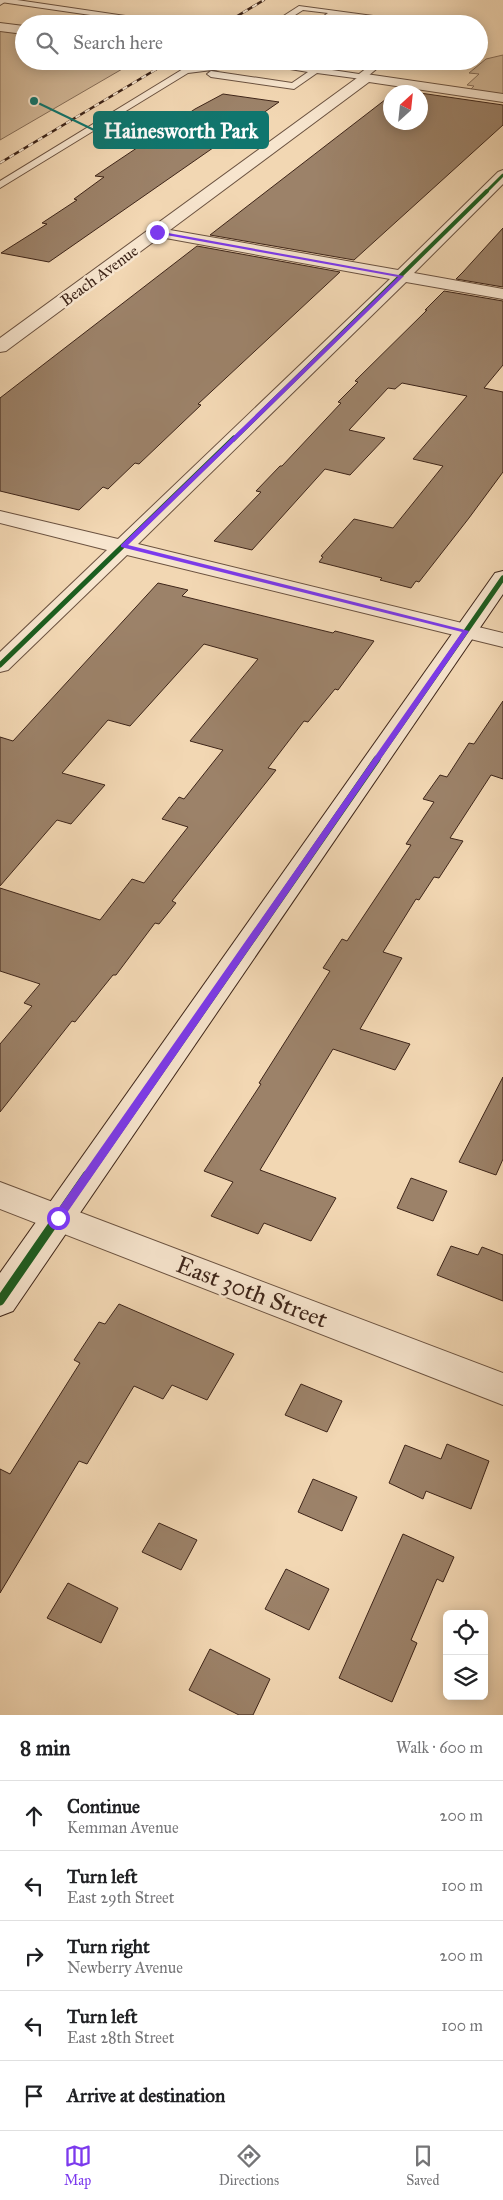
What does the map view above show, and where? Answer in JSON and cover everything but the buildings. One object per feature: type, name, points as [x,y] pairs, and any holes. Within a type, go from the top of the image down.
[{"type":"street","points":[[0,27],[15,29]]},
{"type":"street","points":[[364,78],[503,98]]},
{"type":"street","name":"Beach Avenue","points":[[0,348],[364,78]]},
{"type":"street","points":[[0,666],[402,276],[503,175]]},
{"type":"street","points":[[157,232],[503,294]]},
{"type":"street","points":[[0,516],[503,640]]},
{"type":"street","points":[[0,1301],[503,578]]},
{"type":"street","name":"East 30th Street","points":[[0,1195],[503,1389]]},
{"type":"lane","points":[[1,1],[103,15]]},
{"type":"lane","points":[[290,15],[302,8],[352,15]]},
{"type":"lane","points":[[331,15],[336,12]]},
{"type":"lane","points":[[0,185],[186,71],[194,70]]},
{"type":"lane","points":[[309,70],[364,78],[372,70]]},
{"type":"lane","points":[[186,71],[294,86],[315,71]]},
{"type":"shaded area","points":[[0,31],[15,33],[15,70],[121,70],[0,140]]},
{"type":"shaded area","points":[[503,55],[503,94],[470,90],[474,86],[467,85],[479,74],[469,73],[473,70],[488,70],[488,59]]},
{"type":"railway","points":[[239,15],[264,0]]},
{"type":"railway","points":[[0,163],[155,70]]},
{"type":"cycle path","points":[[0,665],[392,286],[503,175]]},
{"type":"cycle path","points":[[0,1301],[503,578]]},
{"type":"place","name":"Hainesworth Park","points":[[34,101]]},
{"type":"route","points":[[58,1218],[466,631],[124,546],[402,276],[157,232]]}]
